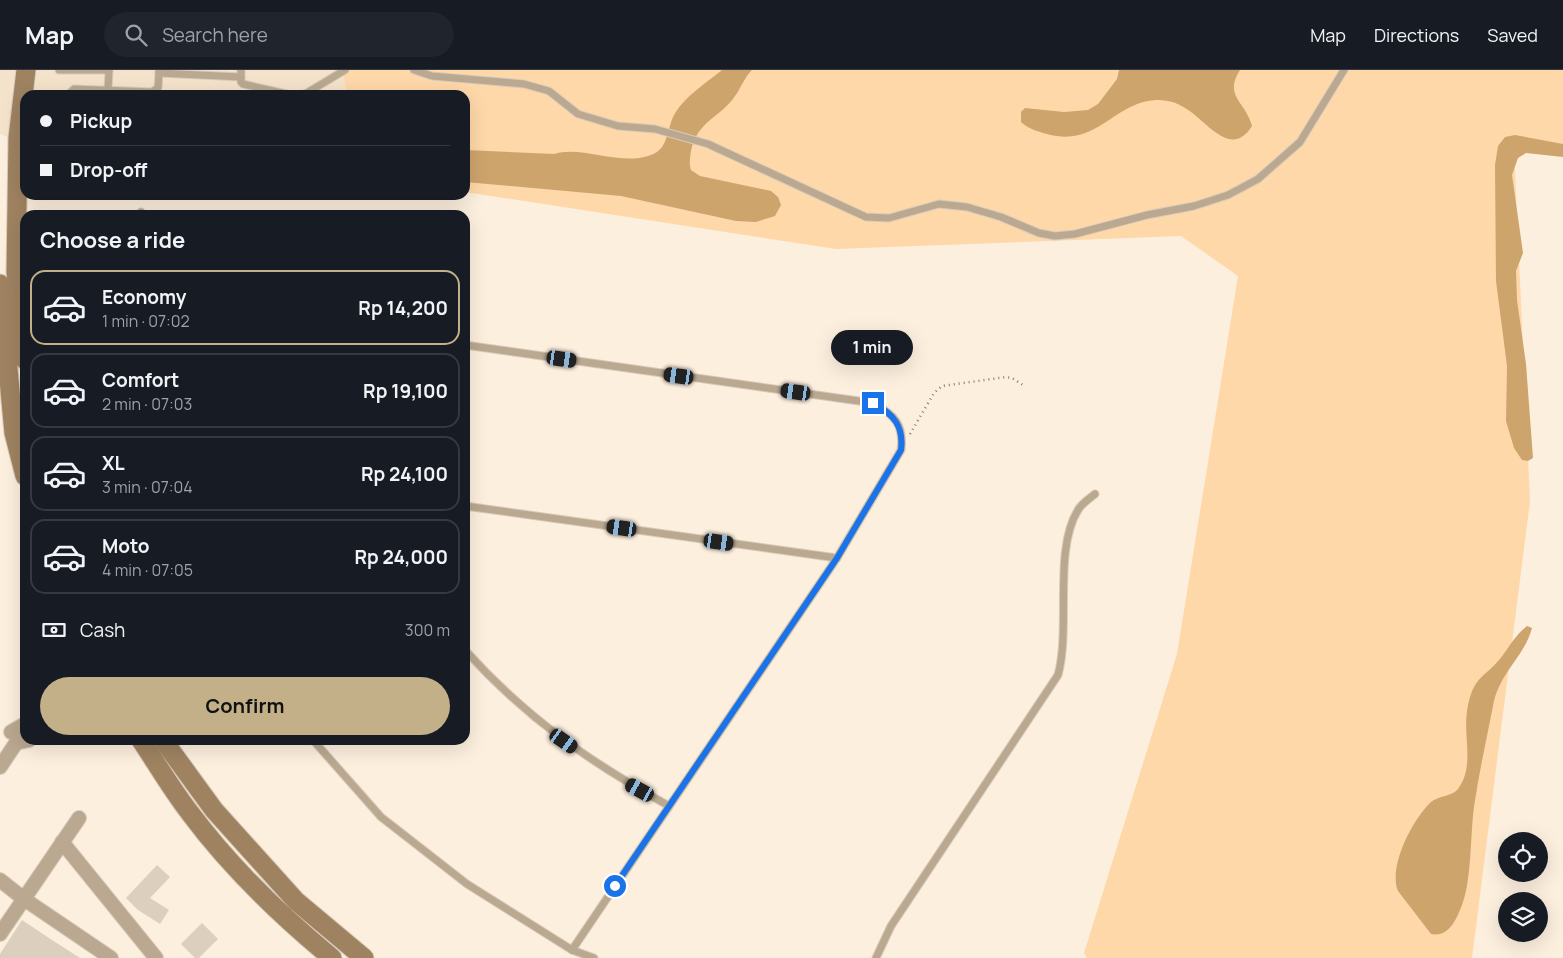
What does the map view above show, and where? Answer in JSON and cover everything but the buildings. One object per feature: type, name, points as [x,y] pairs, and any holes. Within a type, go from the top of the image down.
[{"type":"main road","points":[[11,70],[20,96]]},
{"type":"main road","points":[[24,90],[26,70]]},
{"type":"main road","points":[[20,183],[16,272],[20,311]]},
{"type":"main road","points":[[0,284],[14,432],[20,456]]},
{"type":"main road","points":[[144,745],[190,814],[240,872],[282,917],[332,958]]},
{"type":"main road","points":[[168,745],[214,810],[296,902],[364,958]]},
{"type":"street","points":[[0,767],[14,736]]},
{"type":"street","points":[[0,934],[79,818]]},
{"type":"street","points":[[62,842],[156,958]]},
{"type":"street","points":[[0,880],[102,956]]},
{"type":"lane","points":[[59,70],[109,71],[108,90],[73,90]]},
{"type":"lane","points":[[312,90],[345,70]]},
{"type":"lane","points":[[414,70],[432,76],[524,84],[548,91],[578,114],[618,126],[656,129],[708,144],[866,217],[889,218],[939,204],[967,207],[1001,217],[1039,233],[1055,236],[1075,234],[1220,198],[1258,178],[1300,142],[1344,70]]},
{"type":"lane","points":[[155,90],[158,88],[159,71],[241,73],[240,82],[243,84],[270,90]]},
{"type":"lane","points":[[470,346],[873,403],[886,410],[899,424],[902,437],[901,450],[837,558],[572,950]]},
{"type":"lane","points":[[876,958],[891,926],[1058,675],[1062,654],[1067,545],[1078,510],[1095,494]]},
{"type":"lane","points":[[470,507],[837,558]]},
{"type":"lane","points":[[470,656],[489,677],[548,730],[612,774],[669,806]]},
{"type":"lane","points":[[318,745],[381,816],[468,884],[572,950],[594,958]]},
{"type":"path","points":[[901,450],[934,393],[942,386],[1006,377],[1012,378],[1024,385]]},
{"type":"shaded area","points":[[0,70],[342,70],[346,90],[20,90],[20,142],[0,134]]},
{"type":"shaded area","points":[[342,70],[1563,70],[1563,156],[1514,149],[1530,501],[1472,958],[1087,958],[1084,953],[1177,654],[1238,276],[1181,236],[836,249],[470,193],[470,90],[346,90]]},
{"type":"shaded area","points":[[722,70],[752,70],[729,103],[698,133],[691,151],[691,170],[700,176],[771,191],[778,197],[781,205],[775,216],[756,222],[736,221],[621,196],[470,182],[470,150],[554,154],[578,152],[619,158],[645,157],[661,149],[678,108]]},
{"type":"shaded area","points":[[1119,70],[1240,70],[1235,79],[1235,93],[1252,126],[1244,135],[1236,139],[1227,138],[1218,134],[1182,106],[1164,100],[1141,103],[1128,108],[1092,130],[1079,135],[1064,137],[1047,134],[1033,130],[1021,122],[1021,112],[1025,108],[1064,112],[1088,110],[1098,104],[1117,79]]},
{"type":"shaded area","points":[[1515,135],[1563,144],[1563,157],[1526,153],[1518,158],[1512,175],[1523,253],[1516,271],[1517,300],[1526,364],[1533,458],[1528,461],[1522,460],[1514,448],[1506,421],[1507,366],[1496,281],[1495,165],[1498,146],[1505,137]]},
{"type":"shaded area","points":[[1527,626],[1532,628],[1529,638],[1502,681],[1494,701],[1474,807],[1469,874],[1464,900],[1452,925],[1446,931],[1431,934],[1398,891],[1396,870],[1399,857],[1416,820],[1424,810],[1434,800],[1456,791],[1463,780],[1467,761],[1467,711],[1473,690],[1480,678],[1497,663]]},
{"type":"route","points":[[615,886],[837,558],[901,450],[902,437],[899,424],[886,410],[873,403]]}]
